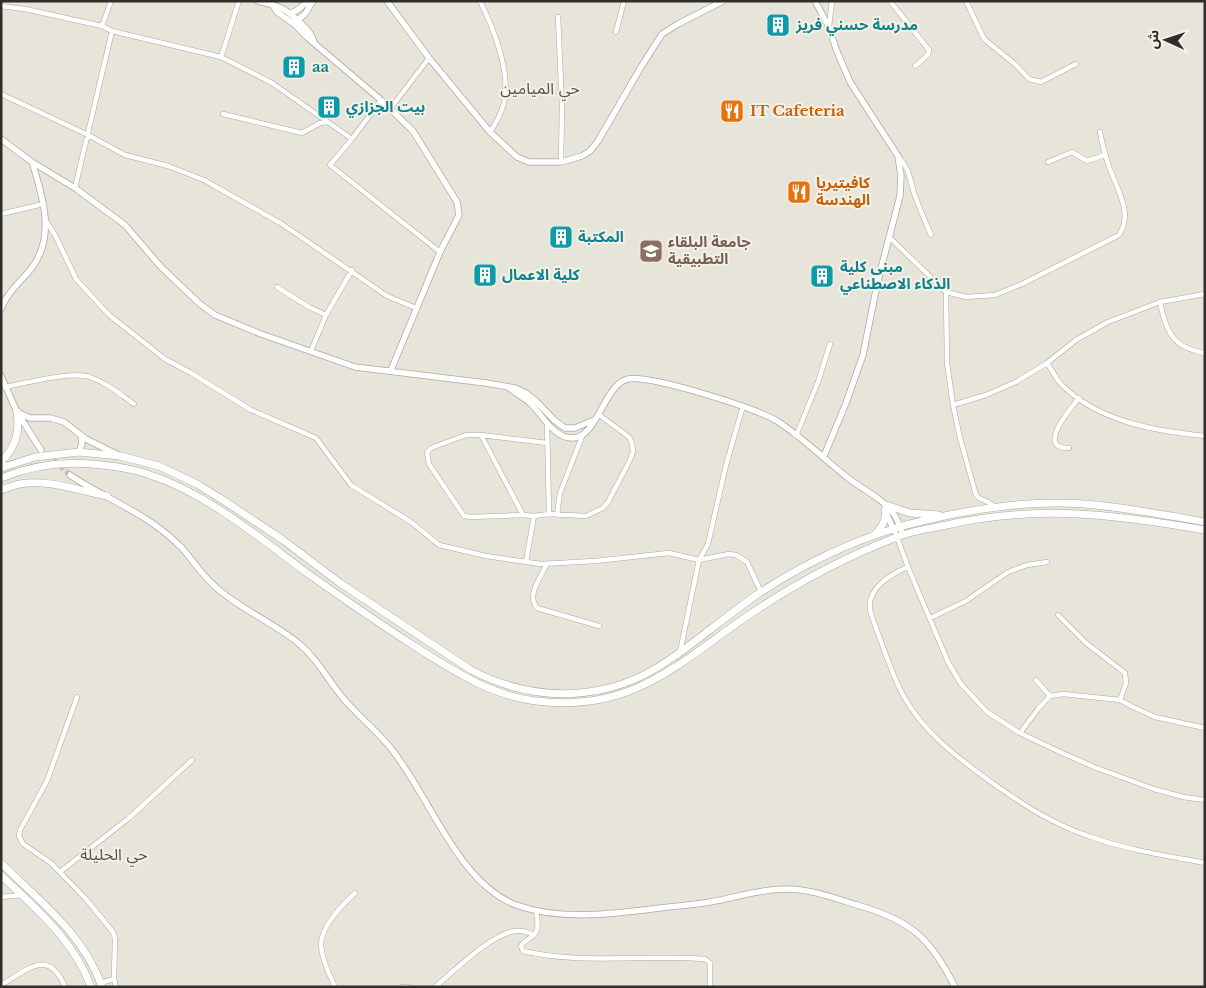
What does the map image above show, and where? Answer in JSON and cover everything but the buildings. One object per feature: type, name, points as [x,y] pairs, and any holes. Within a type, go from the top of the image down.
[{"type":"main road","points":[[1,462],[14,446],[24,428],[17,412]]},
{"type":"main road","points":[[1,468],[35,457],[79,452],[120,456],[159,466],[197,484],[283,540],[340,582],[471,670],[491,680],[523,689],[564,694],[603,690],[639,678],[680,652],[760,592],[820,558],[897,528],[994,507],[1044,503],[1083,504],[1128,509],[1205,522]]},
{"type":"main road","points":[[1,478],[30,468],[63,463],[127,468],[173,483],[200,498],[410,643],[474,682],[517,698],[553,703],[571,703],[610,698],[632,691],[671,670],[785,592],[825,570],[900,536],[963,521],[1004,514],[1049,512],[1086,513],[1146,520],[1205,530]]},
{"type":"main road","points":[[1,490],[20,484],[36,483],[66,486],[107,496]]},
{"type":"main road","points":[[873,536],[884,522],[886,516],[885,507],[910,513],[950,515]]},
{"type":"main road","points":[[334,592],[340,582]]},
{"type":"main road","points":[[1,863],[49,908],[76,938],[87,952],[101,985]]},
{"type":"main road","points":[[1,875],[71,947],[91,987]]},
{"type":"street","points":[[102,26],[111,1]]},
{"type":"street","points":[[221,57],[239,1]]},
{"type":"street","points":[[258,1],[281,8],[290,14],[314,42],[381,100],[413,132],[450,188],[457,202],[458,215],[440,252],[391,370]]},
{"type":"street","points":[[290,14],[308,1]]},
{"type":"street","points":[[295,22],[305,14],[313,1]]},
{"type":"street","points":[[386,1],[429,58],[490,132],[521,159],[550,163],[582,156],[595,146],[662,34],[723,1]]},
{"type":"street","points":[[480,1],[491,24],[505,74],[504,102],[500,116],[490,132]]},
{"type":"street","points":[[616,32],[624,1]]},
{"type":"street","points":[[815,1],[829,27],[850,82],[908,170],[914,193],[931,234]]},
{"type":"street","points":[[829,27],[832,1]]},
{"type":"street","points":[[890,1],[929,50],[928,55],[915,66]]},
{"type":"street","points":[[966,1],[984,39],[1016,64],[1030,79],[1041,82],[1076,64]]},
{"type":"street","points":[[1,6],[25,9],[102,26],[112,31],[221,57],[272,83],[352,139]]},
{"type":"street","points":[[274,7],[277,12],[295,22]]},
{"type":"street","points":[[558,17],[562,107],[561,162]]},
{"type":"street","points":[[75,188],[112,31]]},
{"type":"street","points":[[390,109],[429,58]]},
{"type":"street","points":[[1,94],[134,158],[168,166],[204,180],[282,224],[352,270],[386,296],[416,308]]},
{"type":"street","points":[[381,100],[330,166],[440,252]]},
{"type":"street","points":[[223,114],[302,133],[320,123],[329,122]]},
{"type":"street","points":[[889,237],[946,292],[966,297],[995,295],[1022,284],[1072,257],[1109,241],[1119,235],[1124,225],[1125,211],[1105,155],[1100,132]]},
{"type":"street","points":[[3,139],[32,162],[75,188],[125,225],[161,267],[200,304],[216,315],[242,327],[356,367],[391,370],[515,388],[526,393],[565,428],[575,428],[594,420]]},
{"type":"street","points":[[1048,162],[1072,152],[1087,161],[1105,155]]},
{"type":"street","points":[[824,456],[863,355],[901,186],[898,156]]},
{"type":"street","points":[[1,309],[3,303],[37,260],[44,241],[46,221],[32,162]]},
{"type":"street","points":[[1,214],[43,204]]},
{"type":"street","points":[[46,221],[55,235],[76,279],[109,314],[165,359],[199,377],[251,410],[316,438],[351,485],[411,522],[439,546],[486,556],[547,564],[669,553],[699,560],[729,554],[742,557],[747,562],[760,592]]},
{"type":"street","points":[[312,352],[326,315],[352,270]]},
{"type":"street","points":[[277,287],[326,315]]},
{"type":"street","points":[[946,292],[947,363],[953,405],[974,489],[979,498],[990,502],[994,507]]},
{"type":"street","points":[[953,405],[993,393],[1016,382],[1091,331],[1108,322],[1160,302],[1205,294]]},
{"type":"street","points":[[1160,302],[1168,330],[1176,342],[1190,350],[1205,353]]},
{"type":"street","points":[[796,436],[818,382],[830,344]]},
{"type":"street","points":[[1047,362],[1062,384],[1098,410],[1134,424],[1161,431],[1205,436]]},
{"type":"street","points":[[5,386],[71,375],[84,375],[107,385],[134,404]]},
{"type":"street","points":[[1,376],[17,412],[35,419],[50,418],[64,422],[81,436],[120,456]]},
{"type":"street","points":[[508,387],[530,403],[564,437],[577,437],[590,429],[618,384],[629,379],[664,383],[743,406],[776,420],[824,456],[848,478],[893,513],[908,567],[948,662],[961,684],[987,712],[1020,733],[1060,752],[1154,789],[1182,797],[1205,800]]},
{"type":"street","points":[[1069,448],[1062,448],[1058,445],[1054,435],[1079,398]]},
{"type":"street","points":[[680,652],[699,560],[708,544],[726,464],[743,406]]},
{"type":"street","points":[[547,443],[466,435],[431,448],[427,453],[428,462],[464,516],[534,516],[549,514],[586,516],[603,508],[633,452],[629,437],[598,414]]},
{"type":"street","points":[[35,419],[24,428],[41,450]]},
{"type":"street","points":[[547,422],[549,514]]},
{"type":"street","points":[[557,515],[560,493],[583,434]]},
{"type":"street","points":[[481,435],[523,515]]},
{"type":"street","points":[[79,452],[82,444],[81,436]]},
{"type":"street","points":[[70,475],[151,523],[179,545],[219,590],[233,601],[281,630],[309,653],[318,662],[342,697],[389,746],[406,769],[460,857],[482,883],[515,904],[559,914],[595,914],[709,902],[765,890],[785,889],[813,892],[868,908],[910,926],[926,940],[955,987]]},
{"type":"street","points":[[526,562],[534,516]]},
{"type":"street","points":[[930,618],[966,601],[1008,572],[1028,565],[1047,562]]},
{"type":"street","points":[[547,564],[534,591],[533,604],[537,608],[599,626]]},
{"type":"street","points":[[908,567],[896,572],[879,585],[872,597],[870,610],[891,669],[903,696],[945,747],[1022,804],[1065,828],[1110,843],[1205,863]]},
{"type":"street","points":[[1058,615],[1086,643],[1125,673],[1126,683],[1120,700]]},
{"type":"street","points":[[1036,680],[1050,696]]},
{"type":"street","points":[[1020,733],[1050,696],[1063,694],[1120,700],[1155,717],[1205,728]]},
{"type":"street","points":[[77,697],[47,781],[20,830],[19,836],[23,844],[60,872],[86,899],[113,932],[115,938],[114,979],[116,987]]},
{"type":"street","points":[[60,872],[129,818],[192,760]]},
{"type":"street","points":[[334,987],[326,966],[322,950],[322,940],[324,933],[339,908],[355,892]]},
{"type":"street","points":[[1,896],[22,895]]},
{"type":"street","points":[[536,910],[538,923],[533,935],[522,943],[523,951],[586,959],[646,957],[705,959],[710,963],[710,987]]},
{"type":"street","points":[[435,987],[464,962],[497,939],[516,931],[528,932],[533,935]]},
{"type":"street","points":[[1,985],[29,969],[43,964],[54,968],[65,987]]},
{"type":"street","points":[[101,985],[114,979]]},
{"type":"street","points":[[402,987],[408,987]]},
{"type":"tunnel","points":[[47,454],[70,475]]},
{"type":"place","name":"مدرسة حسني فريز","points":[[778,25]]},
{"type":"place","name":"aa","points":[[294,67]]},
{"type":"place","name":"بيت الجزازي","points":[[329,107]]},
{"type":"place","name":"IT Cafeteria","points":[[732,111]]},
{"type":"place","name":"كافيتيريا الهندسة","points":[[799,192]]},
{"type":"place","name":"المكتبة","points":[[561,237]]},
{"type":"place","name":"جامعة البلقاء التطبيقية","points":[[651,251]]},
{"type":"place","name":"كلية الاعمال","points":[[485,275]]},
{"type":"place","name":"مبنى كلية الذكاء الاصطناعي","points":[[822,276]]},
{"type":"district","name":"حي الميامين","points":[[540,88]]},
{"type":"district","name":"حي الحليلة","points":[[114,854]]}]
